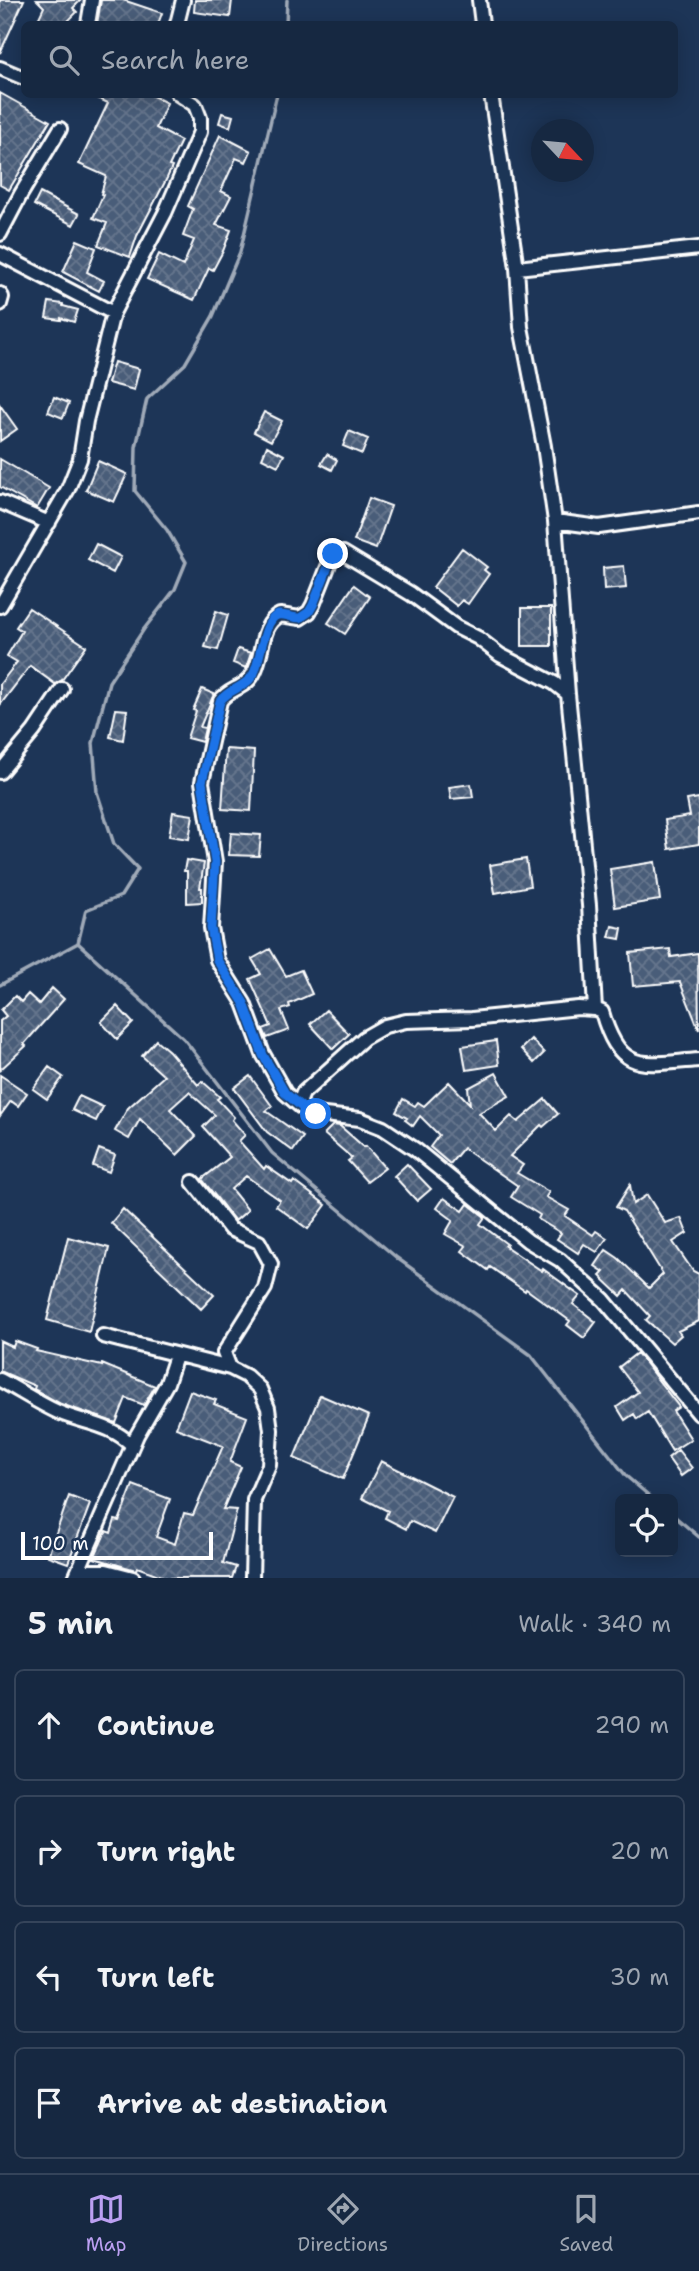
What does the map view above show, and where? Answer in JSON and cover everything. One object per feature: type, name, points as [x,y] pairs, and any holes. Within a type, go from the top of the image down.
[{"type":"street","points":[[88,21],[92,0]]},
{"type":"street","points":[[178,21],[183,0]]},
{"type":"street","points":[[479,0],[482,21]]},
{"type":"street","points":[[0,68],[21,77]]},
{"type":"street","points":[[0,606],[68,489],[80,459],[86,421],[113,313],[165,213],[200,132],[200,118],[195,105],[184,98]]},
{"type":"street","points":[[492,98],[517,268],[521,327],[544,446],[555,521],[568,694],[589,905],[595,1009]]},
{"type":"street","points":[[0,234],[60,129]]},
{"type":"street","points":[[517,268],[699,247]]},
{"type":"street","points":[[0,254],[113,313]]},
{"type":"street","points":[[0,294],[0,304]]},
{"type":"street","points":[[0,502],[49,523]]},
{"type":"street","points":[[555,521],[599,527],[699,513]]},
{"type":"street","points":[[568,694],[554,683],[500,655],[478,638],[456,627],[411,594],[342,553],[333,554],[309,612],[300,618],[280,615],[267,625],[254,674],[246,684],[226,693],[220,701],[202,782],[215,862],[211,928],[217,960],[244,1003],[263,1055],[285,1093],[301,1107],[323,1115],[360,1119],[383,1128],[416,1150],[528,1241],[559,1260],[604,1300],[699,1414]]},
{"type":"street","points":[[0,772],[34,731],[62,689]]},
{"type":"street","points":[[301,1107],[299,1103],[303,1093],[364,1038],[385,1026],[406,1021],[472,1019],[578,1008],[595,1009],[601,1012],[608,1036],[618,1052],[626,1058],[652,1063],[699,1060]]},
{"type":"street","points":[[193,1182],[230,1229],[259,1242],[271,1264],[265,1288],[224,1353],[230,1368]]},
{"type":"street","points":[[103,1336],[230,1368],[246,1376],[260,1389],[268,1408],[271,1430],[268,1465],[254,1500],[253,1578]]},
{"type":"street","points":[[133,1578],[107,1571],[76,1574],[132,1445],[162,1393],[176,1356]]},
{"type":"street","points":[[0,1380],[57,1411],[108,1427],[120,1433],[132,1445]]},
{"type":"building","points":[[0,0],[24,0],[0,53]]},
{"type":"building","points":[[37,0],[81,0],[73,8],[77,12],[68,21],[37,21],[44,7]]},
{"type":"building","points":[[101,0],[123,0],[162,13],[159,21],[98,21]]},
{"type":"building","points":[[195,0],[232,0],[230,17],[194,12]]},
{"type":"building","points":[[0,93],[50,121],[9,190],[0,185]]},
{"type":"building","points":[[97,98],[157,98],[167,103],[156,128],[181,141],[169,166],[172,167],[137,236],[130,257],[98,245],[107,223],[93,218],[103,195],[101,194],[106,176],[79,164],[108,103]]},
{"type":"building","points":[[222,113],[233,116],[230,127],[219,123]]},
{"type":"building","points":[[220,135],[251,151],[246,162],[236,158],[221,191],[231,196],[216,225],[231,230],[213,270],[209,268],[194,300],[147,279],[159,254],[183,266],[194,240],[183,236],[193,209],[188,206]]},
{"type":"building","points":[[40,193],[79,214],[73,225],[34,205]]},
{"type":"building","points":[[77,240],[96,248],[87,272],[104,281],[99,291],[63,272]]},
{"type":"building","points":[[49,302],[78,310],[74,322],[61,318],[46,318]]},
{"type":"building","points":[[114,362],[139,369],[134,390],[108,383]]},
{"type":"building","points":[[54,397],[69,403],[63,418],[48,412]]},
{"type":"building","points":[[0,405],[17,429],[0,441]]},
{"type":"building","points":[[264,412],[282,421],[271,441],[254,432]]},
{"type":"building","points":[[349,431],[368,439],[362,454],[343,446]]},
{"type":"building","points":[[267,446],[284,455],[278,466],[262,458]]},
{"type":"building","points":[[327,454],[337,460],[332,470],[321,464]]},
{"type":"building","points":[[0,459],[49,488],[37,508],[0,487]]},
{"type":"building","points":[[98,461],[127,474],[114,502],[86,490]]},
{"type":"building","points":[[369,498],[391,506],[376,549],[354,541]]},
{"type":"building","points":[[96,544],[121,557],[113,573],[88,560]]},
{"type":"building","points":[[462,548],[487,567],[484,570],[489,574],[468,604],[462,600],[457,606],[433,587]]},
{"type":"building","points":[[624,566],[626,588],[604,590],[603,568]]},
{"type":"building","points":[[354,585],[370,597],[345,634],[328,623]]},
{"type":"building","points":[[29,608],[86,646],[62,680],[55,684],[30,666],[0,705],[0,684],[17,662],[7,656],[22,631],[16,627]]},
{"type":"building","points":[[522,608],[551,608],[551,646],[522,646]]},
{"type":"building","points":[[216,611],[228,615],[218,650],[205,647]]},
{"type":"building","points":[[238,649],[251,653],[246,668],[233,663]]},
{"type":"building","points":[[202,689],[214,694],[200,727],[205,728],[202,742],[187,738],[196,711],[193,710]]},
{"type":"building","points":[[116,709],[127,710],[123,740],[110,737]]},
{"type":"building","points":[[226,749],[254,751],[251,811],[222,809]]},
{"type":"building","points":[[471,784],[473,797],[451,799],[449,787]]},
{"type":"building","points":[[699,798],[699,844],[669,849],[665,820],[690,816],[687,800]]},
{"type":"building","points":[[173,812],[193,815],[189,839],[169,836]]},
{"type":"building","points":[[231,833],[261,835],[259,856],[229,855]]},
{"type":"building","points":[[526,859],[530,886],[495,893],[490,865]]},
{"type":"building","points":[[186,860],[204,863],[200,888],[202,902],[187,903],[187,871],[184,871]]},
{"type":"building","points":[[655,862],[660,900],[615,907],[610,869]]},
{"type":"building","points":[[612,926],[622,928],[620,939],[609,937]]},
{"type":"building","points":[[270,949],[286,976],[301,970],[312,994],[281,1010],[289,1030],[267,1038],[263,1029],[271,1026],[250,979],[261,974],[252,959]]},
{"type":"building","points":[[670,949],[671,957],[698,953],[699,1030],[680,982],[633,986],[630,953]]},
{"type":"building","points":[[52,988],[64,999],[24,1044],[26,1046],[0,1070],[0,1021],[6,1016],[1,1010],[15,996],[21,1002],[28,994],[39,1004]]},
{"type":"building","points":[[117,1006],[133,1023],[117,1039],[101,1022]]},
{"type":"building","points":[[326,1010],[349,1034],[333,1049],[310,1024]]},
{"type":"building","points":[[531,1039],[544,1053],[534,1063],[521,1049]]},
{"type":"building","points":[[156,1040],[198,1085],[202,1081],[220,1097],[217,1099],[234,1117],[232,1120],[245,1135],[239,1141],[264,1169],[266,1166],[292,1184],[294,1181],[326,1205],[308,1229],[276,1206],[280,1200],[246,1176],[231,1189],[248,1210],[235,1221],[202,1179],[230,1157],[203,1127],[215,1115],[189,1092],[170,1109],[196,1136],[177,1155],[140,1119],[129,1139],[115,1131],[128,1108],[164,1076],[142,1056]]},
{"type":"building","points":[[496,1041],[499,1065],[466,1070],[462,1046]]},
{"type":"building","points":[[49,1067],[63,1077],[47,1099],[33,1089]]},
{"type":"building","points":[[496,1073],[509,1096],[479,1113],[496,1131],[511,1116],[518,1122],[545,1099],[558,1114],[543,1127],[541,1125],[510,1156],[523,1165],[517,1173],[549,1192],[546,1197],[569,1210],[565,1216],[593,1235],[596,1231],[607,1238],[597,1252],[584,1244],[578,1253],[557,1239],[561,1233],[538,1219],[540,1215],[511,1197],[518,1186],[463,1148],[450,1164],[430,1147],[439,1135],[420,1116],[413,1126],[405,1120],[407,1118],[396,1112],[403,1099],[415,1106],[418,1102],[424,1106],[449,1082],[470,1104],[468,1088]]},
{"type":"building","points":[[0,1075],[27,1093],[18,1106],[11,1101],[0,1116]]},
{"type":"building","points":[[250,1076],[272,1106],[266,1111],[303,1137],[293,1151],[267,1132],[234,1088]]},
{"type":"building","points":[[79,1096],[103,1107],[96,1121],[72,1110]]},
{"type":"building","points":[[333,1125],[340,1126],[366,1146],[385,1168],[367,1182],[348,1161],[352,1158],[324,1134]]},
{"type":"building","points":[[99,1149],[115,1155],[109,1172],[93,1166]]},
{"type":"building","points":[[407,1164],[431,1189],[417,1201],[394,1176]]},
{"type":"building","points":[[630,1185],[633,1204],[647,1195],[665,1223],[681,1218],[687,1233],[673,1242],[693,1271],[699,1274],[699,1321],[678,1331],[681,1335],[672,1343],[646,1320],[650,1316],[626,1290],[621,1296],[600,1276],[604,1272],[595,1266],[606,1250],[649,1288],[663,1274],[624,1211],[616,1207]]},
{"type":"building","points":[[444,1198],[463,1211],[468,1204],[485,1217],[480,1224],[507,1244],[505,1246],[580,1296],[573,1304],[596,1322],[584,1338],[567,1325],[570,1321],[526,1289],[525,1291],[490,1267],[488,1270],[462,1251],[466,1246],[445,1234],[453,1220],[437,1208]]},
{"type":"building","points":[[123,1209],[214,1295],[201,1309],[111,1223]]},
{"type":"building","points":[[68,1237],[109,1248],[89,1332],[47,1320]]},
{"type":"building","points":[[0,1341],[13,1347],[15,1341],[37,1349],[36,1351],[102,1364],[155,1386],[144,1405],[126,1398],[116,1423],[61,1404],[34,1389],[35,1386],[0,1371]]},
{"type":"building","points":[[637,1353],[679,1407],[673,1411],[691,1439],[672,1451],[648,1412],[637,1419],[634,1414],[625,1420],[617,1407],[638,1392],[619,1367]]},
{"type":"building","points":[[190,1391],[216,1400],[214,1404],[247,1417],[230,1462],[241,1467],[223,1509],[237,1510],[223,1563],[236,1567],[232,1578],[167,1578],[137,1567],[136,1570],[94,1558],[106,1531],[111,1533],[115,1520],[119,1521],[133,1485],[170,1499],[156,1537],[175,1544],[184,1513],[193,1515],[223,1446],[176,1428]]},
{"type":"building","points":[[320,1395],[369,1416],[343,1479],[294,1458]]},
{"type":"building","points":[[678,1450],[692,1468],[681,1476],[668,1458]]},
{"type":"building","points":[[381,1461],[453,1497],[435,1533],[410,1521],[406,1529],[385,1518],[388,1511],[362,1498]]},
{"type":"building","points":[[69,1496],[90,1504],[68,1563],[48,1556]]},
{"type":"waterway","points":[[286,21],[287,0]]},
{"type":"waterway","points":[[0,985],[78,943],[86,910],[121,896],[138,869],[114,844],[97,792],[93,743],[109,682],[144,629],[175,589],[186,562],[167,530],[135,491],[136,447],[147,399],[185,364],[213,316],[240,252],[276,98]]},
{"type":"waterway","points":[[78,943],[184,1039],[272,1153],[397,1258],[531,1355],[626,1476],[647,1494]]},
{"type":"waterway","points":[[678,1519],[699,1537]]},
{"type":"route","points":[[316,1114],[304,1109],[285,1093],[263,1055],[244,1003],[217,960],[211,928],[215,862],[206,820],[202,782],[220,701],[226,693],[246,684],[254,674],[267,625],[280,615],[300,618],[309,612],[333,554]]}]
